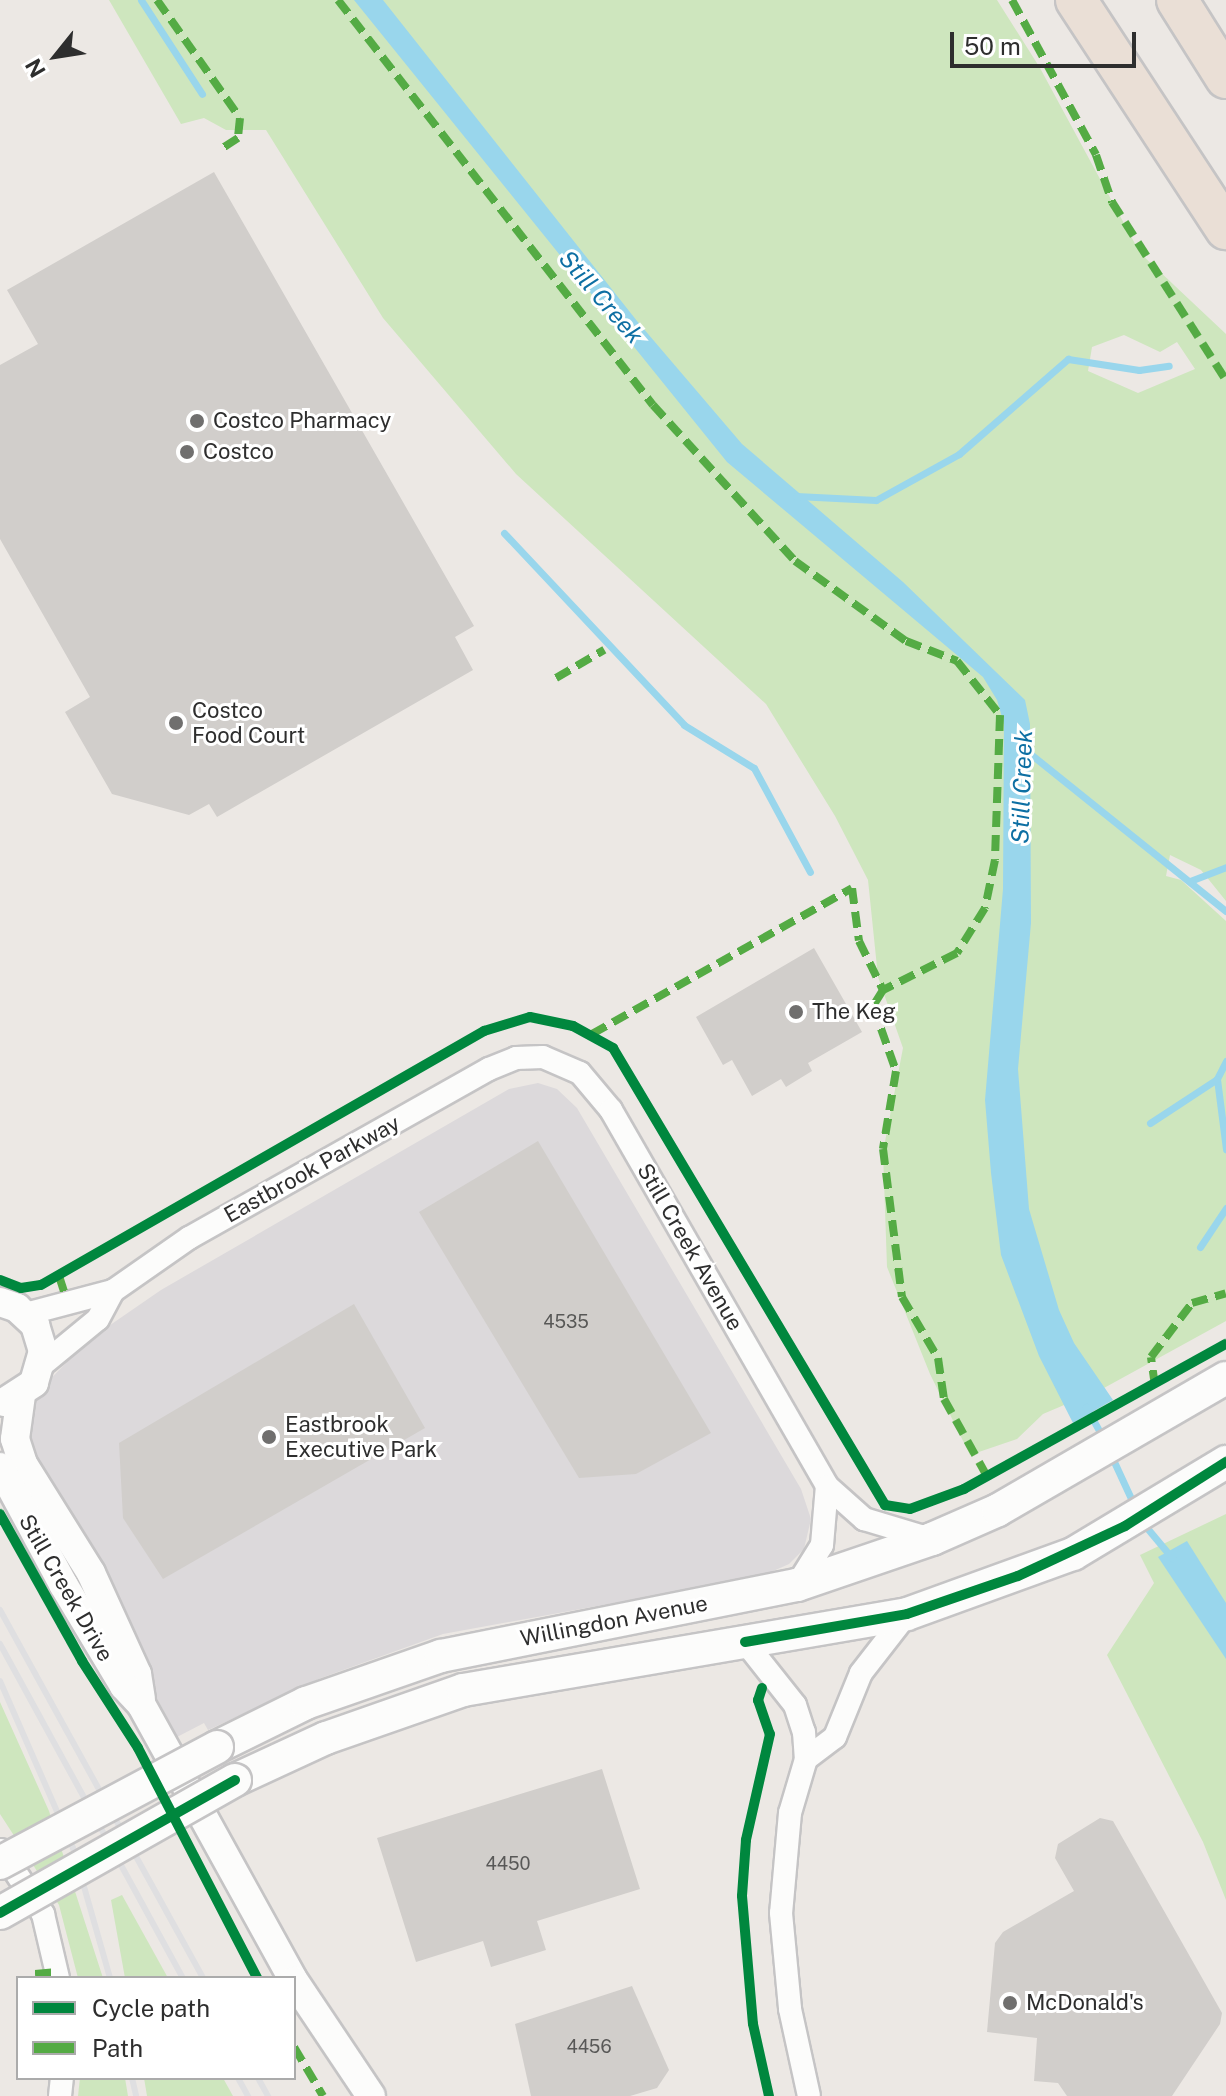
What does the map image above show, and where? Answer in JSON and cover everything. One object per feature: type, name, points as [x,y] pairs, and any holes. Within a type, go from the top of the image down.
[{"type":"highway","points":[[1076,0],[1226,229]]},
{"type":"highway","points":[[1177,0],[1226,78]]},
{"type":"main road","name":"Willingdon Avenue","points":[[0,1863],[306,1703],[441,1656],[797,1585],[932,1539],[1088,1459],[1226,1378]]},
{"type":"main road","name":"Willingdon Avenue","points":[[0,1913],[235,1780],[326,1738],[463,1690],[907,1614],[1032,1570],[1125,1526],[1226,1462]]},
{"type":"main road","points":[[1174,1496],[1226,1490]]},
{"type":"street","name":"Still Creek Avenue","points":[[516,1058],[543,1057],[569,1066],[600,1093],[827,1486],[864,1519],[932,1539]]},
{"type":"street","name":"Eastbrook Parkway","points":[[26,1314],[113,1291],[189,1238],[516,1058]]},
{"type":"street","name":"Eastbrook Parkway","points":[[42,1365],[98,1319],[113,1291]]},
{"type":"street","points":[[0,1302],[26,1314],[41,1338],[42,1365]]},
{"type":"street","name":"Still Creek Drive","points":[[42,1365],[10,1399],[15,1439],[23,1464],[91,1573],[137,1674],[141,1704]]},
{"type":"street","name":"Still Creek Drive","points":[[0,1467],[63,1584],[124,1686],[141,1704],[291,1976]]},
{"type":"street","points":[[797,1585],[822,1545],[827,1486]]},
{"type":"street","points":[[806,1759],[835,1737],[861,1673],[907,1614]]},
{"type":"street","points":[[745,1642],[795,1705],[806,1759],[790,1813],[781,1913],[790,2009],[809,2096]]},
{"type":"street","points":[[0,1849],[43,1914],[58,1976]]},
{"type":"street","name":"Still Creek Drive","points":[[296,1984],[371,2096]]},
{"type":"shaded area","points":[[538,1083],[557,1089],[577,1108],[801,1489],[811,1519],[804,1549],[789,1564],[762,1576],[443,1634],[321,1678],[208,1730],[204,1723],[177,1737],[33,1460],[27,1425],[37,1393],[87,1341],[161,1290],[509,1089]]},
{"type":"green space","points":[[109,0],[997,0],[1040,68],[1140,253],[1226,334],[1226,901],[1201,870],[1170,855],[1166,876],[1181,880],[1226,921],[1226,1321],[1104,1388],[1043,1414],[1017,1439],[970,1455],[930,1374],[887,1267],[883,1152],[903,1048],[878,977],[868,880],[835,816],[766,704],[516,474],[383,318],[266,130],[226,130],[204,118],[181,124]],"holes":[[[1124,335],[1160,352],[1177,342],[1195,369],[1138,393],[1088,371],[1092,347]]]},
{"type":"green space","points":[[1226,1514],[1226,1900],[1203,1842],[1107,1655],[1154,1583],[1140,1555]]},
{"type":"green space","points":[[0,1702],[49,1811],[102,1976],[77,1976],[59,1905],[0,1814]]},
{"type":"green space","points":[[122,1895],[167,1976],[125,1976],[111,1900]]},
{"type":"green space","points":[[80,2080],[125,2080],[128,2096],[78,2096]]},
{"type":"green space","points":[[144,2080],[224,2080],[233,2096],[147,2096]]},
{"type":"water","points":[[354,0],[383,0],[637,321],[742,444],[903,582],[1025,700],[1030,724],[1031,923],[1018,1069],[1029,1209],[1059,1310],[1074,1343],[1113,1400],[1073,1423],[1039,1356],[1001,1255],[991,1173],[985,1100],[1003,889],[1004,724],[997,700],[983,677],[727,462]]},
{"type":"water","points":[[1187,1541],[1226,1603],[1226,1659],[1158,1557]]},
{"type":"building","name":"Costco","points":[[214,172],[474,626],[455,637],[473,670],[217,817],[209,804],[189,815],[112,794],[65,712],[90,697],[0,539],[0,365],[38,344],[7,290]]},
{"type":"building","points":[[814,948],[862,1032],[808,1063],[812,1071],[786,1087],[781,1079],[752,1096],[732,1060],[723,1065],[696,1017]]},
{"type":"building","points":[[538,1141],[711,1433],[636,1474],[579,1478],[419,1212]]},
{"type":"building","name":"Eastbrook Executive Park","points":[[354,1304],[425,1428],[163,1579],[123,1518],[119,1443]]},
{"type":"building","points":[[602,1769],[640,1889],[537,1921],[546,1950],[491,1967],[483,1941],[416,1962],[377,1838]]},
{"type":"building","points":[[1100,1818],[1113,1821],[1222,2013],[1220,2024],[1172,2096],[1067,2096],[1058,2083],[1034,2081],[1037,2038],[987,2032],[995,1943],[1003,1932],[1074,1891],[1055,1858],[1058,1844]]},
{"type":"building","points":[[632,1986],[669,2070],[657,2088],[630,2096],[531,2096],[515,2024]]},
{"type":"waterway","points":[[141,0],[202,94]]},
{"type":"waterway","points":[[796,496],[876,500],[959,454],[1068,359],[1139,370],[1169,366]]},
{"type":"waterway","points":[[504,533],[684,725],[754,768],[810,872]]},
{"type":"waterway","points":[[1028,752],[1226,911]]},
{"type":"waterway","points":[[1190,881],[1226,867]]},
{"type":"waterway","points":[[1226,1061],[1217,1079],[1226,1149]]},
{"type":"waterway","points":[[1150,1123],[1217,1079]]},
{"type":"waterway","points":[[1200,1247],[1226,1208]]},
{"type":"waterway","name":"Still Creek","points":[[1086,1407],[1103,1438]]},
{"type":"waterway","name":"Still Creek","points":[[1110,1453],[1135,1507]]},
{"type":"waterway","name":"Still Creek","points":[[1142,1522],[1172,1558]]},
{"type":"railway","points":[[0,1610],[202,1976]]},
{"type":"railway","points":[[0,1644],[182,1976]]},
{"type":"railway","points":[[0,1681],[73,1848],[109,1976]]},
{"type":"railway","points":[[132,2080],[136,2096]]},
{"type":"railway","points":[[239,2080],[248,2096]]},
{"type":"railway","points":[[259,2080],[268,2096]]},
{"type":"marked path","points":[[157,0],[240,118],[238,138],[221,149]]},
{"type":"marked path","points":[[338,0],[653,405],[795,561],[906,641],[957,661],[1000,715],[995,860],[985,908],[957,953],[883,990],[873,1006],[896,1071],[883,1149],[902,1297],[938,1358],[944,1399],[988,1478]]},
{"type":"marked path","points":[[1012,0],[1096,155],[1112,202],[1226,380]]},
{"type":"marked path","points":[[556,678],[604,650]]},
{"type":"marked path","points":[[592,1034],[852,888],[859,941],[883,990]]},
{"type":"marked path","points":[[59,1276],[66,1298]]},
{"type":"marked path","points":[[1155,1386],[1151,1357],[1192,1303],[1226,1293]]},
{"type":"marked path","points":[[35,1974],[57,1972]]},
{"type":"marked path","points":[[296,2050],[323,2096]]},
{"type":"cycle path","points":[[0,1280],[21,1288],[41,1285],[484,1031],[530,1017],[573,1026],[613,1048],[885,1505],[910,1509],[964,1489],[1226,1344]]},
{"type":"cycle path","points":[[745,1642],[907,1614],[1018,1576],[1125,1526],[1226,1462]]},
{"type":"cycle path","points":[[0,1514],[82,1661],[138,1748],[256,1976]]},
{"type":"cycle path","points":[[762,1688],[758,1700],[770,1734],[746,1840],[742,1896],[753,2024],[769,2096]]},
{"type":"cycle path","points":[[0,1913],[235,1780]]},
{"type":"place","name":"Costco Pharmacy","points":[[197,421]]},
{"type":"place","name":"Costco","points":[[187,452]]},
{"type":"place","name":"Costco Food Court","points":[[176,723]]},
{"type":"place","name":"The Keg","points":[[796,1012]]},
{"type":"place","name":"Eastbrook Executive Park","points":[[269,1437]]},
{"type":"place","name":"McDonald's","points":[[1010,2003]]}]
